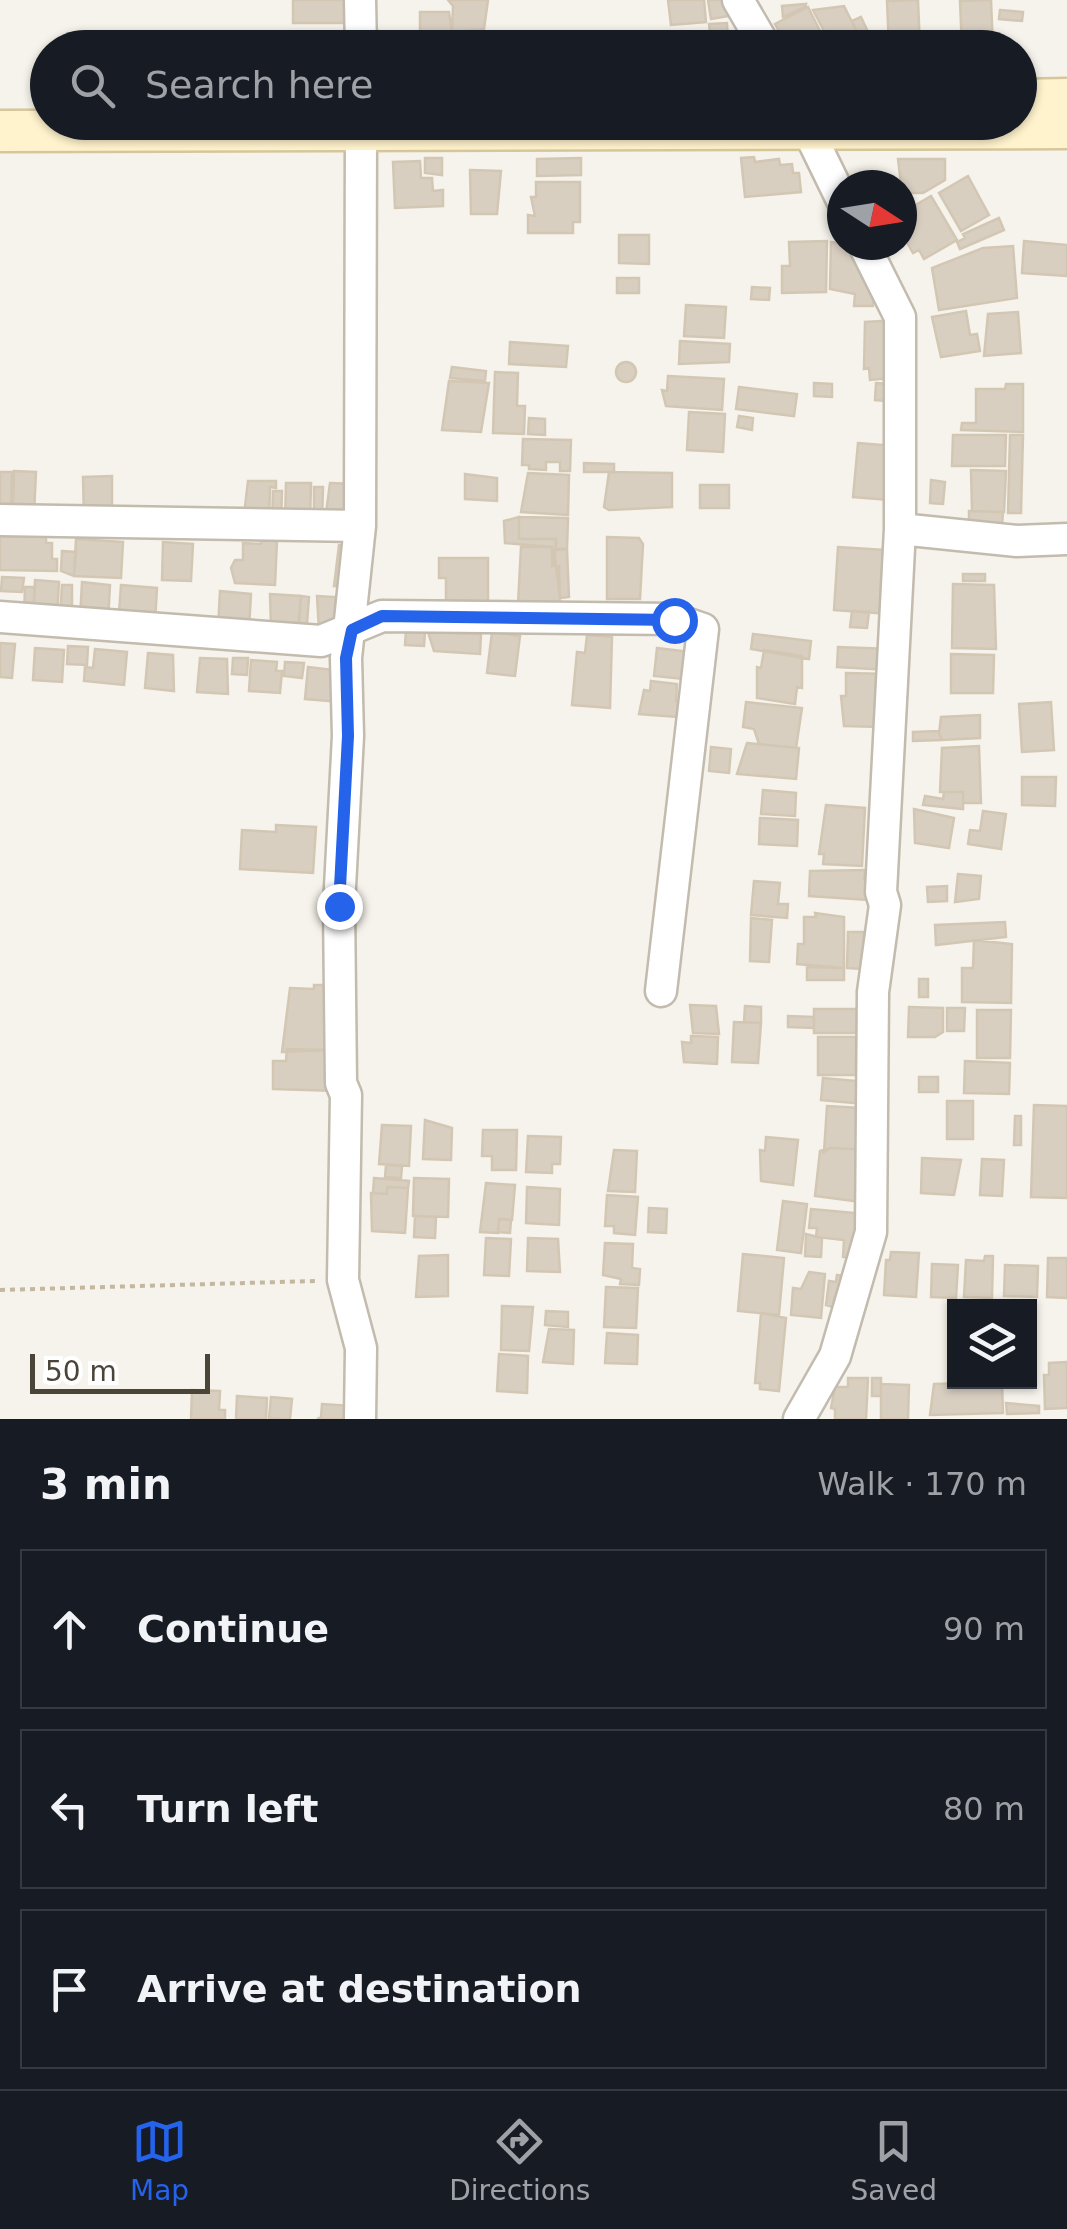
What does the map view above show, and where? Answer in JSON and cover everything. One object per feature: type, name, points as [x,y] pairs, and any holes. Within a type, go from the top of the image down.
[{"type":"main road","points":[[1037,100],[1067,99]]},
{"type":"main road","points":[[0,103],[30,103]]},
{"type":"main road","points":[[1037,128],[1067,128]]},
{"type":"main road","points":[[0,131],[30,131]]},
{"type":"street","points":[[360,0],[361,30]]},
{"type":"street","points":[[738,0],[756,30]]},
{"type":"street","points":[[360,140],[360,526],[352,630],[346,658],[348,736],[339,906],[341,1083],[346,1095],[343,1280],[361,1348],[360,1419]]},
{"type":"street","points":[[812,140],[827,170]]},
{"type":"street","points":[[799,1419],[835,1356],[870,1232],[873,992],[886,905],[881,892],[900,529],[900,317],[872,260]]},
{"type":"street","points":[[0,520],[360,526]]},
{"type":"street","points":[[900,529],[1018,541],[1067,539]]},
{"type":"street","points":[[0,616],[321,641],[382,616],[674,620],[703,629],[660,991]]},
{"type":"path","points":[[0,1290],[343,1280]]},
{"type":"building","points":[[293,0],[346,0],[346,23],[293,23]]},
{"type":"building","points":[[448,0],[488,0],[484,29],[452,30],[453,6]]},
{"type":"building","points":[[668,0],[704,0],[706,22],[671,25]]},
{"type":"building","points":[[708,0],[726,0],[734,15],[711,19]]},
{"type":"building","points":[[918,0],[919,30],[888,30],[887,1]]},
{"type":"building","points":[[991,0],[992,30],[961,30],[960,1]]},
{"type":"building","points":[[806,4],[805,7],[783,17],[782,6]]},
{"type":"building","points":[[844,6],[856,30],[823,30],[813,10]]},
{"type":"building","points":[[808,7],[820,30],[778,30],[775,24]]},
{"type":"building","points":[[1000,10],[1023,12],[1022,21],[999,19]]},
{"type":"building","points":[[420,12],[449,12],[452,30],[420,30]]},
{"type":"building","points":[[861,17],[867,30],[856,30],[852,21]]},
{"type":"building","points":[[727,23],[727,30],[710,30],[709,24]]},
{"type":"building","points":[[754,157],[755,162],[779,159],[780,165],[792,164],[793,173],[799,173],[801,192],[745,197],[741,158]]},
{"type":"building","points":[[425,158],[442,158],[442,175],[425,173]]},
{"type":"building","points":[[581,158],[581,175],[537,176],[537,159]]},
{"type":"building","points":[[898,159],[945,159],[945,180],[923,193],[917,193],[917,170],[899,170]]},
{"type":"building","points":[[420,161],[421,178],[432,178],[433,191],[443,190],[443,206],[395,208],[393,162]]},
{"type":"building","points":[[470,170],[501,171],[497,214],[471,214]]},
{"type":"building","points":[[968,176],[989,215],[961,231],[939,193]]},
{"type":"building","points":[[536,182],[580,182],[580,222],[573,222],[573,233],[528,233],[528,215],[535,216],[531,197],[536,197]]},
{"type":"building","points":[[931,196],[957,240],[924,259],[917,251],[917,204]]},
{"type":"building","points":[[999,218],[1004,230],[960,249],[957,242],[965,238],[963,234]]},
{"type":"building","points":[[619,235],[649,235],[649,264],[619,263]]},
{"type":"building","points":[[827,241],[826,292],[782,293],[782,266],[790,266],[789,242]]},
{"type":"building","points":[[1024,241],[1067,245],[1067,276],[1022,273]]},
{"type":"building","points":[[1013,246],[1017,298],[939,310],[932,268],[983,248]]},
{"type":"building","points":[[831,260],[874,264],[873,306],[854,306],[855,294],[830,289]]},
{"type":"building","points":[[617,278],[639,278],[639,293],[617,293]]},
{"type":"building","points":[[752,287],[770,288],[769,300],[751,299]]},
{"type":"building","points":[[686,305],[726,307],[724,338],[684,336]]},
{"type":"building","points":[[966,311],[970,335],[977,334],[980,351],[941,357],[932,317]]},
{"type":"building","points":[[1018,312],[1021,353],[984,356],[988,314]]},
{"type":"building","points":[[897,320],[901,377],[870,380],[869,368],[864,369],[865,322]]},
{"type":"building","points":[[680,341],[730,344],[729,362],[679,364]]},
{"type":"building","points":[[510,342],[568,346],[566,367],[509,364]]},
{"type":"building","points":[[626,362],[636,372],[626,382],[616,372]]},
{"type":"building","points":[[452,367],[486,371],[485,381],[450,378]]},
{"type":"building","points":[[495,372],[518,373],[517,406],[525,406],[524,434],[493,433]]},
{"type":"building","points":[[668,376],[724,379],[722,410],[666,406],[662,390],[667,391]]},
{"type":"building","points":[[449,381],[489,383],[481,432],[442,430]]},
{"type":"building","points":[[814,383],[832,384],[832,397],[814,396]]},
{"type":"building","points":[[876,383],[901,385],[899,402],[875,400]]},
{"type":"building","points":[[1006,384],[1023,384],[1023,432],[961,430],[962,423],[976,423],[976,389],[1005,389]]},
{"type":"building","points":[[739,387],[797,394],[794,416],[736,409]]},
{"type":"building","points":[[689,412],[725,414],[723,452],[687,450]]},
{"type":"building","points":[[739,416],[753,418],[752,430],[737,427]]},
{"type":"building","points":[[529,418],[545,419],[545,435],[528,434]]},
{"type":"building","points":[[953,435],[1006,435],[1005,466],[952,466]]},
{"type":"building","points":[[1010,435],[1023,435],[1021,513],[1008,513]]},
{"type":"building","points":[[523,439],[571,440],[570,471],[560,471],[560,462],[546,462],[546,470],[522,465]]},
{"type":"building","points":[[858,443],[893,446],[889,500],[853,497]]},
{"type":"building","points":[[584,463],[614,464],[614,472],[584,472]]},
{"type":"building","points":[[971,470],[1006,471],[1004,512],[972,511]]},
{"type":"building","points":[[14,471],[36,472],[34,514],[13,513]]},
{"type":"building","points":[[0,472],[12,472],[11,515],[0,515]]},
{"type":"building","points":[[609,472],[672,473],[672,507],[609,510],[604,507]]},
{"type":"building","points":[[528,473],[569,475],[568,515],[521,512]]},
{"type":"building","points":[[465,474],[497,478],[497,501],[465,499]]},
{"type":"building","points":[[112,476],[112,518],[84,519],[83,477]]},
{"type":"building","points":[[931,480],[945,482],[943,504],[930,503]]},
{"type":"building","points":[[248,481],[276,481],[276,488],[270,487],[269,523],[244,515]]},
{"type":"building","points":[[286,483],[311,483],[310,522],[285,522]]},
{"type":"building","points":[[330,483],[354,484],[353,520],[326,513]]},
{"type":"building","points":[[700,485],[729,485],[729,508],[700,508]]},
{"type":"building","points":[[314,487],[323,487],[322,522],[314,521]]},
{"type":"building","points":[[273,491],[282,491],[281,524],[272,524]]},
{"type":"building","points":[[969,511],[1003,512],[1002,525],[969,524]]},
{"type":"building","points":[[519,517],[519,539],[556,539],[554,566],[552,547],[505,543],[504,521]]},
{"type":"building","points":[[519,517],[568,518],[567,549],[556,550],[556,539],[519,539]]},
{"type":"building","points":[[0,536],[46,537],[46,543],[52,543],[57,571],[0,570]]},
{"type":"building","points":[[607,537],[639,538],[643,544],[640,599],[607,599]]},
{"type":"building","points":[[76,539],[123,542],[121,578],[74,576]]},
{"type":"building","points":[[261,540],[277,541],[275,585],[235,583],[231,568],[235,560],[243,560],[243,543],[261,544]]},
{"type":"building","points":[[163,542],[193,544],[191,581],[162,580]]},
{"type":"building","points":[[339,545],[352,546],[349,587],[334,586]]},
{"type":"building","points":[[521,547],[552,547],[552,566],[559,566],[560,603],[518,604]]},
{"type":"building","points":[[838,547],[885,550],[889,614],[834,610]]},
{"type":"building","points":[[554,549],[567,549],[569,597],[560,598]]},
{"type":"building","points":[[62,551],[76,552],[74,576],[61,571]]},
{"type":"building","points":[[439,558],[488,558],[488,615],[446,614],[446,578],[439,578]]},
{"type":"building","points":[[963,574],[985,574],[985,581],[963,581]]},
{"type":"building","points":[[2,577],[24,578],[22,592],[1,591]]},
{"type":"building","points":[[35,580],[59,582],[57,617],[33,616]]},
{"type":"building","points":[[82,582],[110,585],[108,621],[80,619]]},
{"type":"building","points":[[953,584],[994,585],[996,649],[952,648]]},
{"type":"building","points":[[62,585],[72,585],[72,618],[60,618]]},
{"type":"building","points":[[121,585],[157,588],[155,622],[119,613]]},
{"type":"building","points":[[25,587],[35,587],[33,616],[24,616]]},
{"type":"building","points":[[220,591],[251,594],[249,629],[218,627]]},
{"type":"building","points":[[270,594],[301,596],[298,629],[271,627]]},
{"type":"building","points":[[301,596],[309,597],[307,624],[299,623]]},
{"type":"building","points":[[317,596],[349,598],[347,629],[319,631]]},
{"type":"building","points":[[852,611],[869,612],[867,628],[850,627]]},
{"type":"building","points":[[406,630],[425,631],[424,646],[405,645]]},
{"type":"building","points":[[428,632],[481,634],[480,654],[434,651]]},
{"type":"building","points":[[492,632],[520,636],[515,676],[487,673]]},
{"type":"building","points":[[753,634],[811,641],[809,659],[751,649]]},
{"type":"building","points":[[587,635],[612,637],[610,708],[572,705],[577,652],[585,653]]},
{"type":"building","points":[[0,643],[15,644],[12,678],[0,677]]},
{"type":"building","points":[[68,646],[88,647],[87,665],[67,664]]},
{"type":"building","points":[[838,647],[890,649],[889,670],[837,667]]},
{"type":"building","points":[[35,648],[64,650],[62,682],[33,680]]},
{"type":"building","points":[[657,648],[699,653],[693,680],[654,676]]},
{"type":"building","points":[[95,649],[127,652],[124,685],[84,681],[85,667],[93,668]]},
{"type":"building","points":[[764,650],[802,656],[802,688],[797,687],[795,704],[757,698],[757,667],[761,668]]},
{"type":"building","points":[[148,653],[173,655],[174,691],[145,688]]},
{"type":"building","points":[[951,654],[994,655],[993,693],[951,693]]},
{"type":"building","points":[[200,658],[227,659],[228,694],[197,692]]},
{"type":"building","points":[[233,658],[248,658],[247,675],[232,674]]},
{"type":"building","points":[[251,660],[277,662],[276,671],[282,671],[280,693],[249,691]]},
{"type":"building","points":[[285,662],[304,663],[302,678],[284,676]]},
{"type":"building","points":[[308,667],[342,671],[340,702],[305,699]]},
{"type":"building","points":[[846,673],[890,674],[880,727],[844,726],[841,696],[846,696]]},
{"type":"building","points":[[651,681],[677,684],[676,701],[691,703],[690,718],[639,714],[644,690],[650,691]]},
{"type":"building","points":[[746,702],[802,708],[796,748],[759,744],[754,729],[743,727]]},
{"type":"building","points":[[1051,702],[1054,750],[1022,752],[1019,704]]},
{"type":"building","points":[[980,715],[980,738],[942,740],[941,717]]},
{"type":"building","points":[[938,731],[942,740],[913,741],[913,732]]},
{"type":"building","points":[[747,743],[799,748],[796,779],[737,774]]},
{"type":"building","points":[[979,746],[981,803],[963,803],[963,792],[940,792],[942,748]]},
{"type":"building","points":[[711,747],[731,749],[729,773],[709,771]]},
{"type":"building","points":[[1022,777],[1056,777],[1055,806],[1022,805]]},
{"type":"building","points":[[763,790],[796,793],[795,816],[761,814]]},
{"type":"building","points":[[944,792],[963,792],[963,809],[923,805],[925,796],[943,799]]},
{"type":"building","points":[[826,805],[865,808],[862,866],[823,864],[824,854],[819,854]]},
{"type":"building","points":[[914,809],[954,818],[949,848],[915,843]]},
{"type":"building","points":[[983,811],[1006,814],[1001,849],[968,844],[970,830],[980,831]]},
{"type":"building","points":[[760,818],[798,820],[797,846],[759,844]]},
{"type":"building","points":[[276,825],[316,827],[313,873],[240,869],[242,830],[276,832]]},
{"type":"building","points":[[865,870],[864,879],[870,879],[868,900],[809,896],[810,871]]},
{"type":"building","points":[[958,874],[981,876],[979,899],[955,902]]},
{"type":"building","points":[[754,881],[780,883],[778,904],[788,904],[787,918],[751,915]]},
{"type":"building","points":[[947,886],[947,901],[928,902],[927,887]]},
{"type":"building","points":[[815,913],[844,917],[844,968],[797,964],[798,944],[804,944],[804,917],[816,917]]},
{"type":"building","points":[[751,918],[772,920],[769,962],[750,961]]},
{"type":"building","points":[[1005,922],[1006,937],[936,945],[935,925]]},
{"type":"building","points":[[848,932],[864,932],[864,969],[847,968]]},
{"type":"building","points":[[974,940],[1012,944],[1011,1003],[962,1002],[962,968],[973,968]]},
{"type":"building","points":[[807,967],[844,968],[844,980],[807,980]]},
{"type":"building","points":[[919,979],[928,979],[928,997],[919,997]]},
{"type":"building","points":[[314,985],[333,985],[330,1050],[282,1052],[290,988],[314,989]]},
{"type":"building","points":[[690,1005],[716,1006],[719,1034],[693,1033]]},
{"type":"building","points":[[745,1006],[761,1007],[761,1023],[744,1022]]},
{"type":"building","points":[[909,1007],[943,1008],[943,1032],[935,1037],[908,1037]]},
{"type":"building","points":[[947,1008],[965,1008],[964,1031],[947,1031]]},
{"type":"building","points":[[814,1009],[859,1009],[859,1033],[814,1033]]},
{"type":"building","points":[[977,1010],[1011,1010],[1010,1058],[977,1058]]},
{"type":"building","points":[[788,1016],[814,1017],[814,1028],[788,1027]]},
{"type":"building","points":[[734,1022],[761,1023],[758,1063],[732,1062]]},
{"type":"building","points":[[691,1036],[718,1037],[717,1064],[684,1062],[682,1042],[691,1043]]},
{"type":"building","points":[[818,1037],[856,1037],[856,1075],[818,1075]]},
{"type":"building","points":[[287,1049],[330,1050],[337,1091],[273,1089],[273,1061],[286,1061]]},
{"type":"building","points":[[965,1061],[1010,1063],[1009,1094],[964,1093]]},
{"type":"building","points":[[919,1077],[938,1077],[938,1092],[919,1092]]},
{"type":"building","points":[[823,1078],[866,1082],[864,1104],[821,1100]]},
{"type":"building","points":[[947,1101],[973,1101],[973,1139],[947,1139]]},
{"type":"building","points":[[1034,1105],[1067,1106],[1067,1198],[1031,1197]]},
{"type":"building","points":[[827,1106],[861,1108],[875,1150],[830,1148],[824,1152]]},
{"type":"building","points":[[1015,1116],[1021,1116],[1021,1145],[1014,1145]]},
{"type":"building","points":[[425,1120],[452,1128],[451,1160],[423,1159]]},
{"type":"building","points":[[382,1125],[411,1126],[409,1166],[379,1164]]},
{"type":"building","points":[[483,1130],[517,1130],[516,1170],[492,1170],[492,1156],[482,1156]]},
{"type":"building","points":[[528,1136],[561,1137],[560,1164],[552,1164],[552,1173],[526,1172]]},
{"type":"building","points":[[766,1137],[798,1140],[793,1185],[761,1181],[760,1150],[765,1151]]},
{"type":"building","points":[[614,1150],[637,1151],[635,1192],[608,1191]]},
{"type":"building","points":[[875,1150],[869,1203],[815,1196],[820,1151]]},
{"type":"building","points":[[922,1158],[961,1160],[954,1195],[921,1193]]},
{"type":"building","points":[[982,1159],[1004,1160],[1002,1196],[980,1195]]},
{"type":"building","points":[[386,1165],[402,1166],[401,1178],[385,1177]]},
{"type":"building","points":[[374,1178],[409,1181],[408,1188],[387,1187],[387,1194],[373,1193]]},
{"type":"building","points":[[414,1178],[449,1179],[448,1217],[413,1216]]},
{"type":"building","points":[[486,1183],[515,1185],[512,1220],[499,1219],[498,1233],[480,1232]]},
{"type":"building","points":[[387,1187],[408,1188],[405,1233],[372,1231],[371,1193],[387,1194]]},
{"type":"building","points":[[527,1187],[560,1189],[559,1225],[526,1223]]},
{"type":"building","points":[[607,1195],[638,1197],[635,1235],[614,1233],[614,1226],[605,1226]]},
{"type":"building","points":[[783,1201],[807,1204],[801,1253],[777,1250]]},
{"type":"building","points":[[649,1208],[667,1209],[666,1233],[648,1232]]},
{"type":"building","points":[[811,1209],[864,1214],[859,1259],[843,1257],[844,1240],[816,1237],[817,1228],[809,1228]]},
{"type":"building","points":[[415,1216],[436,1217],[435,1238],[414,1237]]},
{"type":"building","points":[[499,1219],[511,1220],[510,1233],[498,1232]]},
{"type":"building","points":[[806,1234],[822,1238],[821,1257],[805,1256]]},
{"type":"building","points":[[486,1238],[511,1239],[509,1276],[484,1275]]},
{"type":"building","points":[[528,1238],[558,1239],[560,1272],[527,1271]]},
{"type":"building","points":[[605,1243],[633,1244],[632,1268],[640,1269],[639,1285],[620,1284],[621,1279],[603,1275]]},
{"type":"building","points":[[891,1252],[919,1253],[916,1297],[884,1295],[886,1260],[890,1260]]},
{"type":"building","points":[[743,1254],[784,1258],[779,1315],[738,1311]]},
{"type":"building","points":[[448,1255],[448,1296],[416,1297],[419,1256]]},
{"type":"building","points":[[985,1256],[993,1256],[992,1298],[964,1297],[966,1260],[984,1261]]},
{"type":"building","points":[[1048,1258],[1067,1258],[1067,1298],[1047,1297]]},
{"type":"building","points":[[932,1264],[958,1265],[956,1298],[931,1297]]},
{"type":"building","points":[[1005,1265],[1038,1266],[1037,1297],[1004,1296]]},
{"type":"building","points":[[809,1272],[825,1274],[821,1318],[791,1315],[793,1288],[801,1289]]},
{"type":"building","points":[[837,1275],[852,1277],[851,1312],[826,1305],[829,1281],[836,1282]]},
{"type":"building","points":[[606,1287],[638,1288],[636,1328],[604,1327]]},
{"type":"building","points":[[502,1306],[533,1307],[529,1351],[501,1350]]},
{"type":"building","points":[[546,1311],[568,1312],[568,1327],[545,1325]]},
{"type":"building","points":[[761,1313],[786,1318],[779,1391],[760,1389],[760,1383],[755,1383]]},
{"type":"building","points":[[549,1329],[574,1330],[573,1364],[543,1362]]},
{"type":"building","points":[[607,1333],[638,1335],[637,1364],[605,1363]]},
{"type":"building","points":[[499,1354],[528,1356],[527,1393],[497,1391]]},
{"type":"building","points":[[1067,1362],[1067,1408],[1045,1409],[1044,1375],[1049,1375],[1049,1363]]},
{"type":"building","points":[[848,1378],[868,1378],[866,1419],[835,1419],[835,1409],[831,1408],[835,1387],[848,1387]]},
{"type":"building","points":[[872,1378],[881,1378],[881,1396],[872,1396]]},
{"type":"building","points":[[881,1384],[909,1385],[908,1419],[881,1419]]},
{"type":"building","points":[[934,1384],[947,1384],[947,1389],[1002,1389],[1003,1413],[930,1415]]},
{"type":"building","points":[[192,1390],[220,1391],[219,1410],[225,1410],[225,1419],[191,1419]]},
{"type":"building","points":[[237,1396],[267,1398],[266,1419],[236,1419]]},
{"type":"building","points":[[271,1397],[292,1399],[290,1419],[269,1418]]},
{"type":"building","points":[[1006,1403],[1039,1406],[1039,1413],[1007,1414]]},
{"type":"building","points":[[322,1404],[350,1406],[349,1419],[317,1419],[321,1417]]},
{"type":"route","points":[[339,906],[348,736],[346,658],[352,630],[382,616],[674,620]]}]
